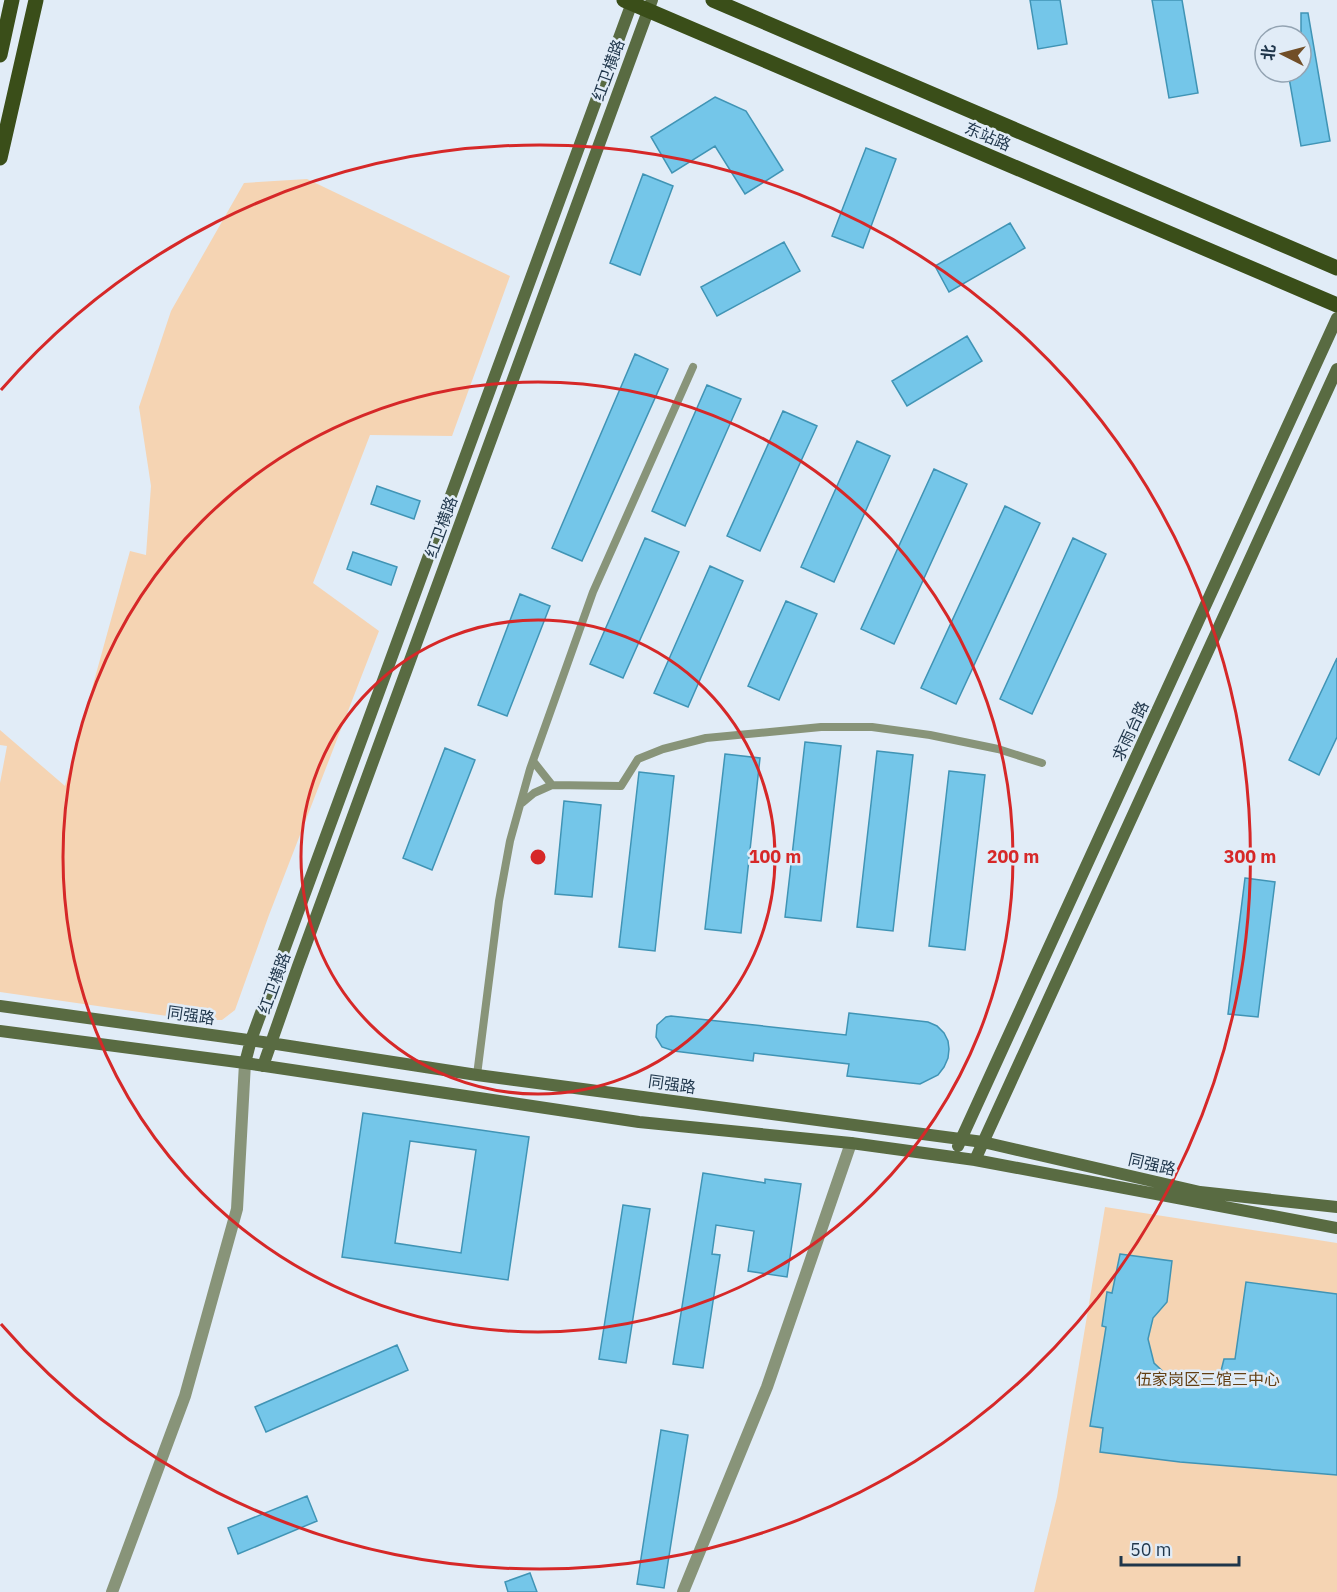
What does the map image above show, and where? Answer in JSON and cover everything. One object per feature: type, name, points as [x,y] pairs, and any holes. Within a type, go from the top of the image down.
[{"type":"main road","points":[[0,55],[12,0]]},
{"type":"main road","points":[[0,158],[36,0]]},
{"type":"main road","name":"东站路","points":[[713,0],[1337,268]]},
{"type":"main road","name":"东站路","points":[[630,1],[650,5],[1337,305]]},
{"type":"street","name":"红卫横路","points":[[245,1063],[251,1040],[630,1]]},
{"type":"street","name":"红卫横路","points":[[263,1065],[650,5]]},
{"type":"street","name":"求雨台路","points":[[953,1158],[1337,318]]},
{"type":"street","points":[[975,1160],[1337,369]]},
{"type":"street","name":"同强路","points":[[0,1006],[251,1040],[477,1075],[983,1142],[1200,1192],[1337,1207]]},
{"type":"street","name":"同强路","points":[[0,1031],[263,1065],[639,1122],[851,1143],[975,1160],[1337,1228]]},
{"type":"street","points":[[112,1592],[185,1396],[237,1209],[245,1063]]},
{"type":"street","points":[[683,1592],[767,1387],[851,1143]]},
{"type":"lane","points":[[477,1075],[499,901],[510,841],[533,760],[593,592],[693,368]]},
{"type":"lane","points":[[521,804],[534,793],[552,785],[621,786],[638,759],[663,749],[706,738],[821,727],[872,727],[930,735],[998,749],[1042,763]]},
{"type":"lane","points":[[533,760],[552,785]]},
{"type":"green space","points":[[307,179],[510,276],[452,436],[370,435],[313,583],[379,631],[269,915],[235,1010],[222,1020],[195,1020],[0,992],[0,783],[7,746],[0,745],[0,730],[65,786],[130,551],[146,555],[151,486],[139,407],[171,311],[244,183]]},
{"type":"green space","name":"伍家岗区三馆三中心","points":[[1105,1207],[1337,1243],[1337,1592],[1034,1592],[1057,1497]]},
{"type":"building","points":[[1030,0],[1060,0],[1067,44],[1038,49]]},
{"type":"building","points":[[1152,0],[1182,0],[1198,93],[1169,98]]},
{"type":"building","points":[[1301,13],[1308,13],[1310,24],[1301,24]]},
{"type":"building","points":[[1313,42],[1330,141],[1301,146],[1290,84],[1313,84]]},
{"type":"building","points":[[715,97],[746,111],[783,170],[745,194],[715,146],[672,173],[651,137]]},
{"type":"building","points":[[866,148],[896,159],[863,248],[832,236]]},
{"type":"building","points":[[643,174],[673,186],[640,275],[610,263]]},
{"type":"building","points":[[1010,223],[1025,248],[949,292],[935,266]]},
{"type":"building","points":[[784,242],[800,271],[717,316],[701,287]]},
{"type":"building","points":[[967,336],[982,361],[907,406],[892,381]]},
{"type":"building","points":[[635,354],[668,369],[582,561],[552,548]]},
{"type":"building","points":[[707,385],[741,399],[685,526],[652,511]]},
{"type":"building","points":[[783,411],[817,426],[760,551],[727,536]]},
{"type":"building","points":[[857,441],[890,456],[834,582],[801,567]]},
{"type":"building","points":[[934,469],[967,484],[894,644],[861,629]]},
{"type":"building","points":[[377,486],[420,501],[414,519],[371,504]]},
{"type":"building","points":[[1005,506],[1040,523],[956,704],[921,688]]},
{"type":"building","points":[[645,538],[679,552],[623,678],[590,664]]},
{"type":"building","points":[[1073,538],[1106,554],[1032,714],[1000,699]]},
{"type":"building","points":[[353,552],[397,567],[391,585],[347,569]]},
{"type":"building","points":[[710,566],[743,581],[688,707],[654,693]]},
{"type":"building","points":[[520,594],[550,606],[507,716],[478,705]]},
{"type":"building","points":[[786,601],[817,614],[779,700],[748,686]]},
{"type":"building","points":[[1337,658],[1337,737],[1319,775],[1289,760]]},
{"type":"building","points":[[805,742],[841,746],[821,921],[785,917]]},
{"type":"building","points":[[445,748],[475,760],[432,870],[403,858]]},
{"type":"building","points":[[877,751],[913,755],[893,931],[857,927]]},
{"type":"building","points":[[725,754],[760,758],[741,933],[705,929]]},
{"type":"building","points":[[949,771],[985,775],[965,950],[929,946]]},
{"type":"building","points":[[639,772],[674,776],[655,951],[619,947]]},
{"type":"building","points":[[564,801],[601,805],[592,897],[555,894]]},
{"type":"building","points":[[1245,878],[1275,882],[1258,1017],[1228,1014]]},
{"type":"building","points":[[849,1013],[928,1022],[937,1026],[948,1041],[948,1058],[944,1067],[938,1075],[920,1084],[847,1076],[849,1064],[754,1053],[753,1061],[674,1051],[662,1047],[656,1037],[657,1025],[666,1017],[671,1016],[846,1035]]},
{"type":"building","points":[[363,1113],[529,1137],[508,1280],[342,1257]],"holes":[[[410,1141],[476,1150],[461,1253],[395,1243]]]},
{"type":"building","points":[[703,1173],[765,1183],[765,1179],[801,1184],[787,1277],[748,1271],[754,1231],[716,1225],[712,1254],[720,1255],[703,1368],[673,1364]]},
{"type":"building","points":[[623,1205],[650,1209],[626,1363],[599,1359]]},
{"type":"building","name":"伍家岗区三馆三中心","points":[[1120,1254],[1172,1261],[1167,1302],[1153,1318],[1148,1339],[1154,1363],[1178,1383],[1195,1384],[1221,1371],[1224,1359],[1235,1359],[1246,1282],[1337,1294],[1337,1475],[1180,1462],[1100,1452],[1103,1428],[1090,1426],[1106,1327],[1102,1326],[1107,1292],[1112,1293]]},
{"type":"building","points":[[397,1345],[408,1370],[266,1432],[255,1407]]},
{"type":"building","points":[[661,1430],[688,1435],[664,1588],[637,1584]]},
{"type":"building","points":[[307,1496],[317,1521],[238,1554],[228,1528]]},
{"type":"building","points":[[530,1573],[537,1592],[508,1592],[505,1582]]}]
